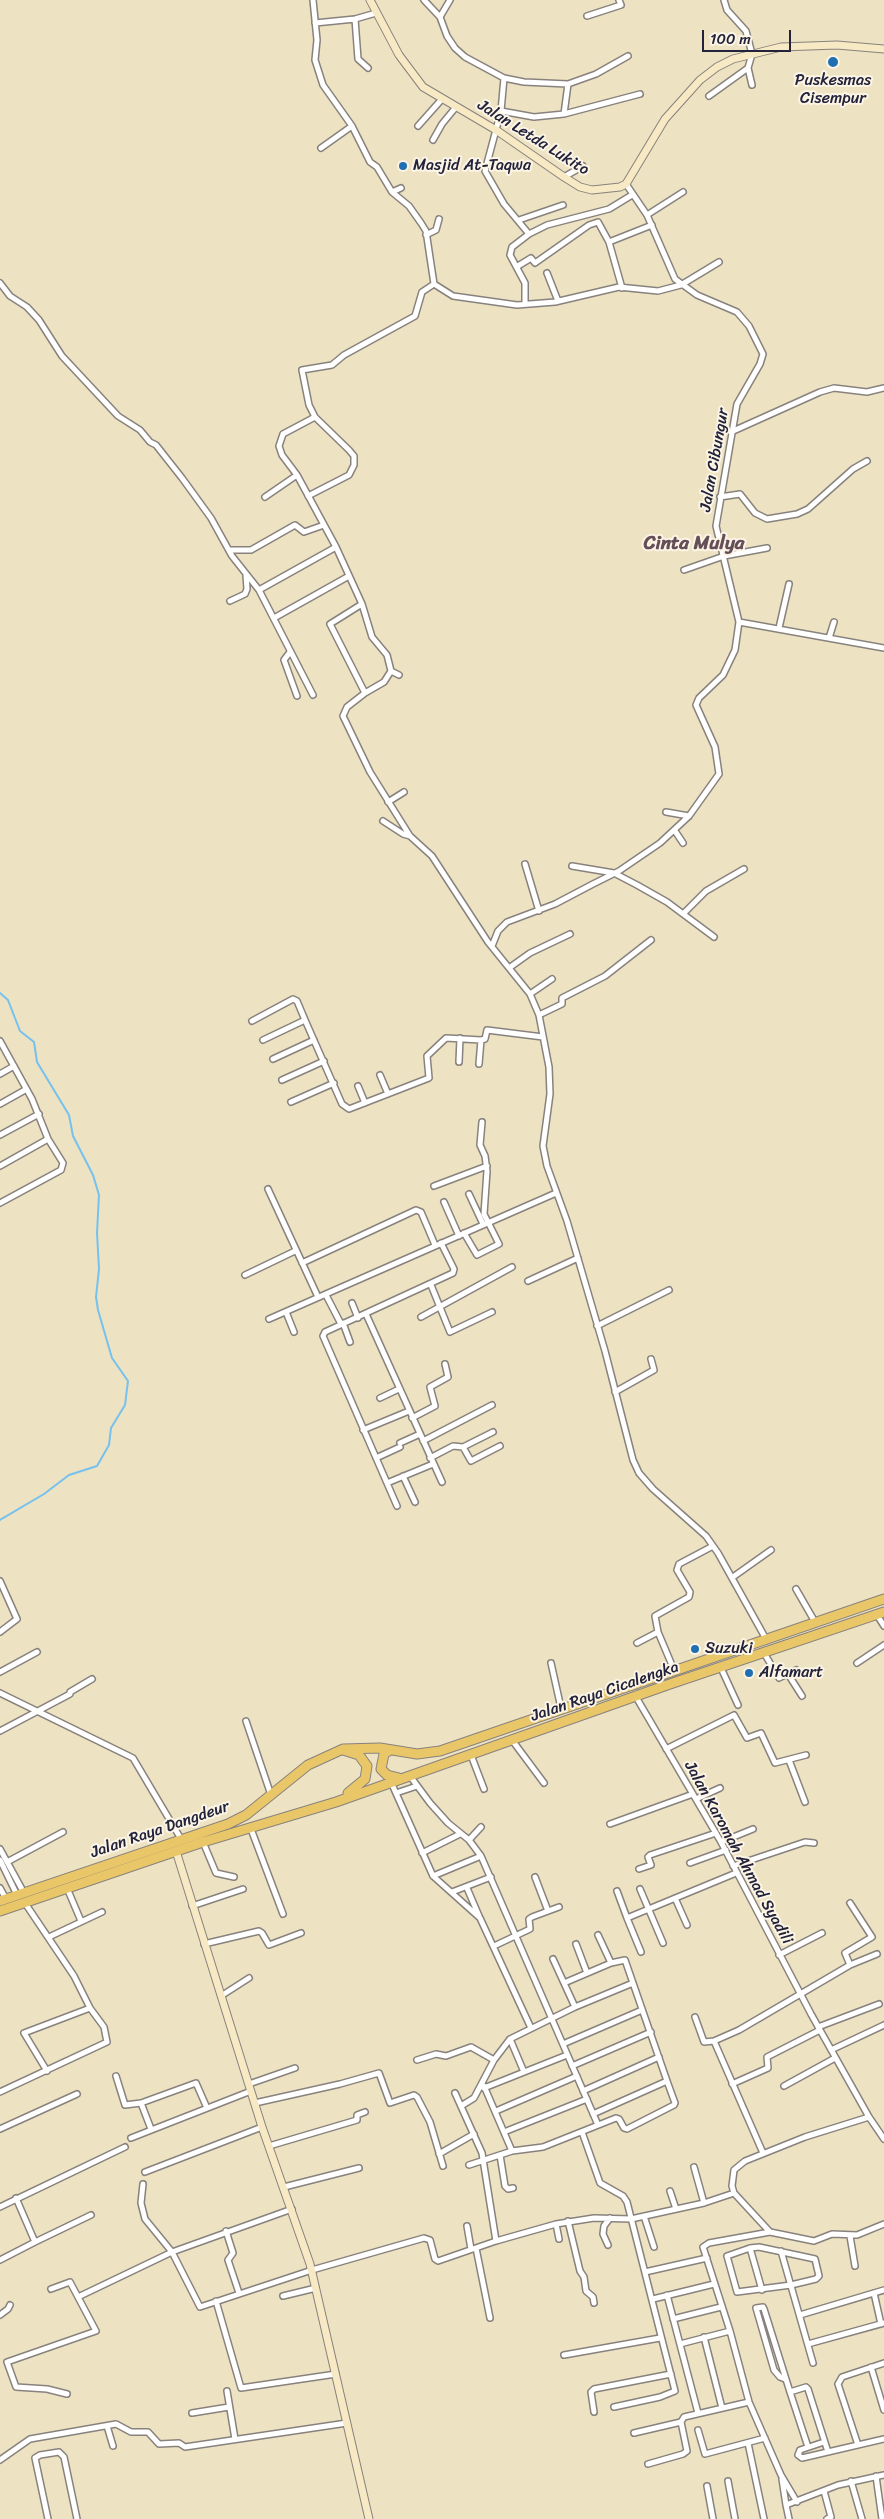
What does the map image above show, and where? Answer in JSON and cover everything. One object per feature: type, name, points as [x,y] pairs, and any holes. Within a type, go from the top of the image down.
[{"type":"highway","name":"Jalan Raya Cicalengka","points":[[343,1750],[362,1747],[416,1754],[440,1751],[884,1599]]},
{"type":"highway","name":"Jalan Raya Cicalengka","points":[[336,1802],[511,1740],[881,1614]]},
{"type":"highway","points":[[802,1626],[807,1639]]},
{"type":"highway","points":[[336,1802],[360,1785],[368,1771],[365,1762],[359,1755],[343,1750]]},
{"type":"highway","name":"Jalan Raya Dangdeur","points":[[3,1900],[228,1824],[246,1815],[308,1765],[343,1750]]},
{"type":"highway","points":[[390,1750],[384,1754],[381,1769],[387,1775],[406,1778]]},
{"type":"highway","name":"Jalan Raya Dangdeur","points":[[0,1912],[203,1842],[336,1802]]},
{"type":"street","points":[[313,0],[317,40],[315,60],[323,85],[352,126],[363,150],[392,192],[414,213],[426,235],[434,284],[457,298],[517,305],[558,301],[622,288],[658,291],[681,285],[719,262]]},
{"type":"street","name":"Jalan Letda Lukito","points":[[370,0],[412,74],[428,92],[496,130],[580,187],[592,190],[620,187],[626,184]]},
{"type":"street","points":[[424,0],[440,17],[447,36],[455,48],[465,57],[504,78],[524,82],[568,84],[596,74],[628,56]]},
{"type":"street","points":[[440,17],[450,0]]},
{"type":"street","points":[[724,0],[727,10],[746,31],[752,54],[748,68],[752,85]]},
{"type":"street","points":[[587,16],[620,3]]},
{"type":"street","points":[[315,23],[355,19],[376,13]]},
{"type":"street","points":[[355,19],[358,59],[368,68]]},
{"type":"street","points":[[626,184],[665,119],[700,80],[717,67],[752,54],[796,46],[837,45],[884,48]]},
{"type":"street","points":[[709,96],[748,68]]},
{"type":"street","points":[[504,78],[501,111],[485,171],[504,204],[529,234]]},
{"type":"street","points":[[564,114],[568,84]]},
{"type":"street","points":[[501,111],[534,117],[564,114],[640,94]]},
{"type":"street","points":[[418,126],[442,99]]},
{"type":"street","points":[[433,140],[442,124],[456,107]]},
{"type":"street","points":[[321,148],[352,126]]},
{"type":"street","points":[[564,177],[583,166]]},
{"type":"street","name":"Jalan Cibungur","points":[[626,184],[652,225],[670,271],[681,285],[697,295],[737,312],[749,326],[763,354],[760,364],[737,404],[716,526],[739,622]]},
{"type":"street","points":[[392,192],[401,188]]},
{"type":"street","points":[[647,216],[683,192]]},
{"type":"street","points":[[525,304],[525,284],[518,266],[510,255],[512,247],[529,234],[548,225],[610,209],[632,195]]},
{"type":"street","points":[[519,220],[563,205]]},
{"type":"street","points":[[426,235],[436,230],[439,219]]},
{"type":"street","points":[[518,266],[531,258],[535,263],[588,225],[598,222],[606,232],[622,288]]},
{"type":"street","points":[[609,242],[652,225]]},
{"type":"street","points":[[547,273],[558,301]]},
{"type":"street","points":[[0,283],[10,296],[27,307],[39,320],[62,356],[118,416],[140,430],[165,456],[211,518],[246,575],[260,590],[313,695]]},
{"type":"street","points":[[308,496],[349,475],[354,465],[354,456],[315,417],[309,405],[302,370],[332,365],[344,355],[415,316],[422,292],[434,284]]},
{"type":"street","points":[[731,432],[820,392],[834,388],[867,392],[884,388]]},
{"type":"street","points":[[315,417],[283,434],[279,446],[282,455],[297,475],[336,547],[349,576],[355,584],[372,637],[388,655],[391,671],[384,682],[365,693],[347,707],[343,716],[370,772],[410,836],[432,856],[492,946],[530,994],[539,1015],[550,1066],[550,1094],[543,1146],[578,1258],[633,1460],[639,1473],[653,1489],[706,1536],[732,1577],[766,1639]]},
{"type":"street","points":[[720,497],[740,494],[755,513],[768,519],[797,514],[808,509],[853,469],[867,461]]},
{"type":"street","points":[[265,497],[297,475]]},
{"type":"street","points":[[229,550],[251,550],[295,525],[304,532],[324,525]]},
{"type":"street","points":[[260,590],[336,547]]},
{"type":"street","points":[[684,570],[724,556],[767,548]]},
{"type":"street","points":[[230,601],[244,594],[247,589],[246,575]]},
{"type":"street","points":[[274,618],[349,576]]},
{"type":"street","points":[[779,628],[789,584]]},
{"type":"street","points":[[362,604],[332,622],[330,627],[365,693]]},
{"type":"street","points":[[492,946],[501,926],[539,910],[614,873],[675,831],[689,816],[719,774],[715,747],[696,705],[699,698],[723,675],[730,664],[735,650],[739,622],[884,648]]},
{"type":"street","points":[[830,638],[834,622]]},
{"type":"street","points":[[290,652],[284,660],[297,696]]},
{"type":"street","points":[[391,671],[399,675]]},
{"type":"street","points":[[388,802],[404,792]]},
{"type":"street","points":[[666,812],[689,816]]},
{"type":"street","points":[[383,821],[403,834],[410,836]]},
{"type":"street","points":[[675,831],[683,843]]},
{"type":"street","points":[[525,864],[539,910]]},
{"type":"street","points":[[572,866],[614,873],[657,894],[714,937]]},
{"type":"street","points":[[683,914],[706,891],[744,869]]},
{"type":"street","points":[[509,968],[530,953],[570,934]]},
{"type":"street","points":[[539,1015],[562,1004],[562,998],[605,976],[650,940]]},
{"type":"street","points":[[530,994],[552,979]]},
{"type":"street","points":[[252,1020],[293,999],[297,1001],[345,1107],[349,1109],[428,1078],[427,1056],[446,1038],[481,1040],[485,1039],[487,1030],[543,1037]]},
{"type":"street","points":[[263,1040],[305,1020]]},
{"type":"street","points":[[459,1062],[460,1038]]},
{"type":"street","points":[[273,1059],[314,1040]]},
{"type":"street","points":[[479,1064],[481,1040]]},
{"type":"street","points":[[0,1042],[39,1114],[48,1138],[63,1163],[61,1170],[0,1203]]},
{"type":"street","points":[[282,1080],[324,1061]]},
{"type":"street","points":[[0,1074],[14,1066]]},
{"type":"street","points":[[380,1076],[388,1094]]},
{"type":"street","points":[[291,1102],[334,1083]]},
{"type":"street","points":[[358,1086],[365,1103]]},
{"type":"street","points":[[0,1104],[25,1090]]},
{"type":"street","points":[[0,1135],[39,1114]]},
{"type":"street","points":[[482,1122],[480,1145],[487,1166],[483,1209],[486,1223]]},
{"type":"street","points":[[0,1166],[48,1138]]},
{"type":"street","points":[[434,1186],[487,1166]]},
{"type":"street","points":[[268,1189],[295,1251],[318,1297]]},
{"type":"street","points":[[269,1320],[556,1192]]},
{"type":"street","points":[[444,1202],[476,1254],[484,1252],[499,1244],[469,1194]]},
{"type":"street","points":[[302,1263],[416,1210],[421,1212],[435,1245]]},
{"type":"street","points":[[397,1506],[323,1336],[325,1332],[430,1285],[454,1271],[442,1243]]},
{"type":"street","points":[[245,1275],[295,1251]]},
{"type":"street","points":[[528,1281],[578,1258]]},
{"type":"street","points":[[421,1317],[512,1267]]},
{"type":"street","points":[[430,1285],[450,1332],[492,1312]]},
{"type":"street","points":[[597,1326],[669,1290]]},
{"type":"street","points":[[326,1295],[350,1342]]},
{"type":"street","points":[[352,1303],[358,1318]]},
{"type":"street","points":[[286,1312],[294,1332]]},
{"type":"street","points":[[366,1314],[442,1482]]},
{"type":"street","points":[[615,1392],[654,1370],[651,1358]]},
{"type":"street","points":[[412,1418],[435,1406],[430,1387],[448,1377],[445,1364]]},
{"type":"street","points":[[380,1398],[399,1389]]},
{"type":"street","points":[[423,1441],[492,1405]]},
{"type":"street","points":[[363,1430],[409,1410]]},
{"type":"street","points":[[430,1458],[453,1446],[463,1447],[493,1432]]},
{"type":"street","points":[[376,1458],[420,1434]]},
{"type":"street","points":[[463,1447],[471,1461],[500,1446]]},
{"type":"street","points":[[388,1482],[433,1464]]},
{"type":"street","points":[[403,1476],[415,1502]]},
{"type":"street","points":[[674,1670],[658,1632],[656,1614],[690,1595],[677,1567],[713,1546]]},
{"type":"street","points":[[732,1577],[772,1550]]},
{"type":"street","points":[[0,1582],[17,1619],[0,1632]]},
{"type":"street","points":[[796,1589],[816,1622]]},
{"type":"street","points":[[881,1614],[884,1626]]},
{"type":"street","points":[[637,1643],[658,1632]]},
{"type":"street","points":[[856,1663],[884,1645]]},
{"type":"street","points":[[0,1672],[37,1652]]},
{"type":"street","points":[[764,1653],[779,1678],[796,1670]]},
{"type":"street","points":[[552,1663],[561,1708]]},
{"type":"street","points":[[721,1668],[738,1705]]},
{"type":"street","points":[[788,1674],[802,1696]]},
{"type":"street","points":[[0,1731],[92,1680]]},
{"type":"street","points":[[0,1693],[133,1758],[181,1839]]},
{"type":"street","name":"Jalan Karomah Ahmad Syadili","points":[[636,1697],[726,1850],[736,1873],[835,2058],[868,2117],[884,2139]]},
{"type":"street","points":[[666,1749],[734,1715],[747,1738],[761,1733],[775,1763],[806,1755]]},
{"type":"street","points":[[246,1721],[271,1795]]},
{"type":"street","points":[[511,1740],[544,1783]]},
{"type":"street","points":[[471,1755],[484,1789]]},
{"type":"street","points":[[789,1760],[805,1802]]},
{"type":"street","points":[[406,1778],[417,1786],[430,1803],[460,1834],[469,1840],[481,1856],[598,2125]]},
{"type":"street","points":[[390,1782],[433,1876],[480,1918]]},
{"type":"street","points":[[396,1793],[417,1786]]},
{"type":"street","points":[[696,1799],[720,1788]]},
{"type":"street","points":[[610,1824],[693,1794]]},
{"type":"street","points":[[469,1840],[481,1827]]},
{"type":"street","points":[[251,1829],[283,1914]]},
{"type":"street","points":[[721,1842],[753,1829]]},
{"type":"street","points":[[7,1862],[63,1832]]},
{"type":"street","points":[[639,1869],[651,1865],[648,1857],[650,1855],[716,1833]]},
{"type":"street","points":[[422,1852],[460,1834]]},
{"type":"street","points":[[203,1842],[216,1873],[234,1877]]},
{"type":"street","points":[[733,1866],[805,1842],[814,1843]]},
{"type":"street","points":[[0,1849],[20,1894]]},
{"type":"street","points":[[690,1863],[726,1850]]},
{"type":"street","points":[[176,1851],[262,2127],[312,2270],[370,2519]]},
{"type":"street","points":[[433,1876],[481,1856]]},
{"type":"street","points":[[0,1860],[20,1894]]},
{"type":"street","points":[[627,1918],[736,1873]]},
{"type":"street","points":[[535,1876],[548,1911]]},
{"type":"street","points":[[452,1892],[467,1888],[491,1877]]},
{"type":"street","points":[[0,1888],[3,1900]]},
{"type":"street","points":[[67,1888],[81,1922]]},
{"type":"street","points":[[467,1888],[531,2028]]},
{"type":"street","points":[[640,1889],[663,1943]]},
{"type":"street","points":[[192,1906],[243,1890]]},
{"type":"street","points":[[617,1891],[641,1952]]},
{"type":"street","points":[[675,1898],[687,1925]]},
{"type":"street","points":[[0,2092],[107,2042],[104,2027],[90,2008],[74,1976],[25,1903]]},
{"type":"street","points":[[850,1903],[872,1936],[845,1954],[850,1965]]},
{"type":"street","points":[[494,1946],[532,1928],[530,1918],[559,1906]]},
{"type":"street","points":[[49,1937],[102,1912]]},
{"type":"street","points":[[204,1944],[259,1931],[269,1945],[301,1933]]},
{"type":"street","points":[[779,1955],[822,1933]]},
{"type":"street","points":[[598,1935],[611,1963]]},
{"type":"street","points":[[576,1944],[587,1973]]},
{"type":"street","points":[[695,2017],[704,2042],[714,2041],[739,2030],[850,1965],[877,1954]]},
{"type":"street","points":[[553,1959],[575,2008]]},
{"type":"street","points":[[469,2165],[512,2152],[543,2147],[618,2118],[624,2128],[627,2129],[672,2107],[675,2103],[625,1960],[611,1963],[564,1982]]},
{"type":"street","points":[[221,1996],[249,1978]]},
{"type":"street","points":[[462,2106],[474,2098],[484,2085],[494,2060],[510,2039],[633,1983]]},
{"type":"street","points":[[732,2084],[768,2068],[767,2057],[819,2028],[880,2004]]},
{"type":"street","points":[[48,2071],[24,2033],[90,2008]]},
{"type":"street","points":[[563,2044],[642,2010]]},
{"type":"street","points":[[831,2050],[884,2025]]},
{"type":"street","points":[[572,2066],[651,2032]]},
{"type":"street","points":[[510,2039],[524,2072]]},
{"type":"street","points":[[714,2041],[763,2153]]},
{"type":"street","points":[[417,2060],[436,2054],[446,2056],[471,2047],[494,2060]]},
{"type":"street","points":[[484,2085],[524,2072],[567,2054]]},
{"type":"street","points":[[583,2091],[659,2057]]},
{"type":"street","points":[[784,2086],[835,2058]]},
{"type":"street","points":[[131,2138],[207,2108],[295,2068]]},
{"type":"street","points":[[255,2103],[379,2073],[390,2103],[414,2095],[417,2097],[430,2122],[443,2166]]},
{"type":"street","points":[[116,2076],[124,2104],[128,2106],[196,2083],[207,2108]]},
{"type":"street","points":[[496,2111],[577,2076]]},
{"type":"street","points":[[593,2114],[667,2081]]},
{"type":"street","points":[[484,2085],[512,2152]]},
{"type":"street","points":[[455,2093],[474,2134],[483,2160],[496,2241]]},
{"type":"street","points":[[0,2129],[77,2094]]},
{"type":"street","points":[[504,2132],[587,2099]]},
{"type":"street","points":[[141,2103],[151,2129]]},
{"type":"street","points":[[269,2146],[357,2120],[356,2115],[365,2112]]},
{"type":"street","points":[[770,2232],[734,2193],[731,2179],[734,2170],[745,2161],[763,2153],[868,2117]]},
{"type":"street","points":[[145,2172],[262,2127]]},
{"type":"street","points":[[582,2132],[600,2183],[625,2199],[653,2299],[660,2338],[675,2391],[614,2407]]},
{"type":"street","points":[[439,2154],[474,2134]]},
{"type":"street","points":[[0,2207],[125,2147]]},
{"type":"street","points":[[500,2155],[505,2186],[508,2189],[513,2188]]},
{"type":"street","points":[[694,2167],[704,2203]]},
{"type":"street","points":[[284,2187],[359,2168]]},
{"type":"street","points":[[143,2184],[141,2203],[144,2216],[172,2252],[199,2306],[312,2270],[424,2238],[430,2240],[437,2261],[473,2248],[568,2221],[610,2218],[631,2219],[704,2203],[734,2193]]},
{"type":"street","points":[[670,2191],[676,2209]]},
{"type":"street","points":[[16,2198],[35,2242]]},
{"type":"street","points":[[78,2297],[172,2252],[226,2231],[292,2210]]},
{"type":"street","points":[[0,2260],[91,2215]]},
{"type":"street","points":[[644,2216],[654,2247]]},
{"type":"street","points":[[608,2245],[604,2234],[604,2226],[610,2218]]},
{"type":"street","points":[[568,2221],[580,2271],[584,2277],[586,2291],[592,2297],[594,2303]]},
{"type":"street","points":[[556,2224],[560,2239]]},
{"type":"street","points":[[797,2502],[781,2475],[749,2402],[730,2331],[703,2247],[707,2243],[770,2232],[809,2241],[832,2234],[850,2236],[884,2224]]},
{"type":"street","points":[[467,2226],[490,2318]]},
{"type":"street","points":[[226,2231],[233,2253],[228,2260],[239,2293]]},
{"type":"street","points":[[850,2236],[855,2266]]},
{"type":"street","points":[[750,2248],[762,2290]]},
{"type":"street","points":[[750,2248],[781,2251],[816,2260],[818,2277],[791,2285],[737,2292],[727,2256],[750,2248]]},
{"type":"street","points":[[781,2251],[812,2363]]},
{"type":"street","points":[[645,2272],[707,2258]]},
{"type":"street","points":[[0,2365],[96,2331],[70,2282],[51,2288]]},
{"type":"street","points":[[653,2299],[714,2284]]},
{"type":"street","points":[[284,2296],[316,2288]]},
{"type":"street","points":[[800,2315],[884,2290]]},
{"type":"street","points":[[808,2344],[883,2324],[874,2293]]},
{"type":"street","points":[[667,2295],[698,2412]]},
{"type":"street","points":[[216,2301],[241,2388],[336,2374]]},
{"type":"street","points":[[0,2315],[8,2309],[10,2304]]},
{"type":"street","points":[[673,2319],[721,2307]]},
{"type":"street","points":[[785,2378],[777,2374],[756,2308],[764,2308],[808,2447]]},
{"type":"street","points":[[680,2344],[730,2331]]},
{"type":"street","points":[[704,2337],[722,2408]]},
{"type":"street","points":[[564,2355],[660,2338]]},
{"type":"street","points":[[766,2342],[774,2339]]},
{"type":"street","points":[[7,2362],[16,2387],[47,2389],[67,2394]]},
{"type":"street","points":[[858,2445],[838,2384],[842,2377],[884,2363]]},
{"type":"street","points":[[871,2367],[884,2410]]},
{"type":"street","points":[[594,2412],[590,2392],[594,2388],[671,2374]]},
{"type":"street","points":[[790,2392],[808,2388],[828,2452]]},
{"type":"street","points":[[226,2391],[235,2439]]},
{"type":"street","points":[[648,2464],[687,2451],[681,2422],[684,2417],[698,2412],[749,2402]]},
{"type":"street","points":[[192,2413],[229,2407]]},
{"type":"street","points":[[634,2433],[681,2422]]},
{"type":"street","points":[[0,2460],[30,2439],[118,2424],[131,2432],[148,2432],[159,2444],[179,2443],[186,2447],[347,2423]]},
{"type":"street","points":[[106,2426],[113,2446]]},
{"type":"street","points":[[698,2430],[704,2454],[765,2438]]},
{"type":"street","points":[[824,2442],[798,2452],[799,2457],[884,2439]]},
{"type":"street","points":[[748,2443],[764,2519]]},
{"type":"street","points":[[48,2519],[35,2458],[40,2455],[59,2452],[64,2456],[77,2519]]},
{"type":"street","points":[[781,2475],[789,2519]]},
{"type":"street","points":[[786,2505],[851,2481],[884,2475]]},
{"type":"street","points":[[876,2476],[882,2519]]},
{"type":"street","points":[[728,2481],[735,2519]]},
{"type":"street","points":[[851,2481],[862,2519]]},
{"type":"street","points":[[707,2486],[713,2519]]},
{"type":"street","points":[[824,2491],[830,2518]]},
{"type":"waterway","points":[[0,993],[8,1000],[20,1031],[34,1042],[37,1062],[69,1115],[73,1136],[93,1175],[99,1195],[97,1233],[99,1269],[96,1297],[98,1310],[112,1358],[128,1381],[125,1405],[111,1428],[109,1445],[97,1466],[69,1475],[44,1494],[0,1520]]},
{"type":"place","name":"Puskesmas Cisempur","points":[[833,62]]},
{"type":"place","name":"Masjid At-Taqwa","points":[[403,166]]},
{"type":"place","name":"Suzuki","points":[[695,1649]]},
{"type":"place","name":"Alfamart","points":[[749,1673]]},
{"type":"district","name":"Cinta Mulya","points":[[694,544]]}]
